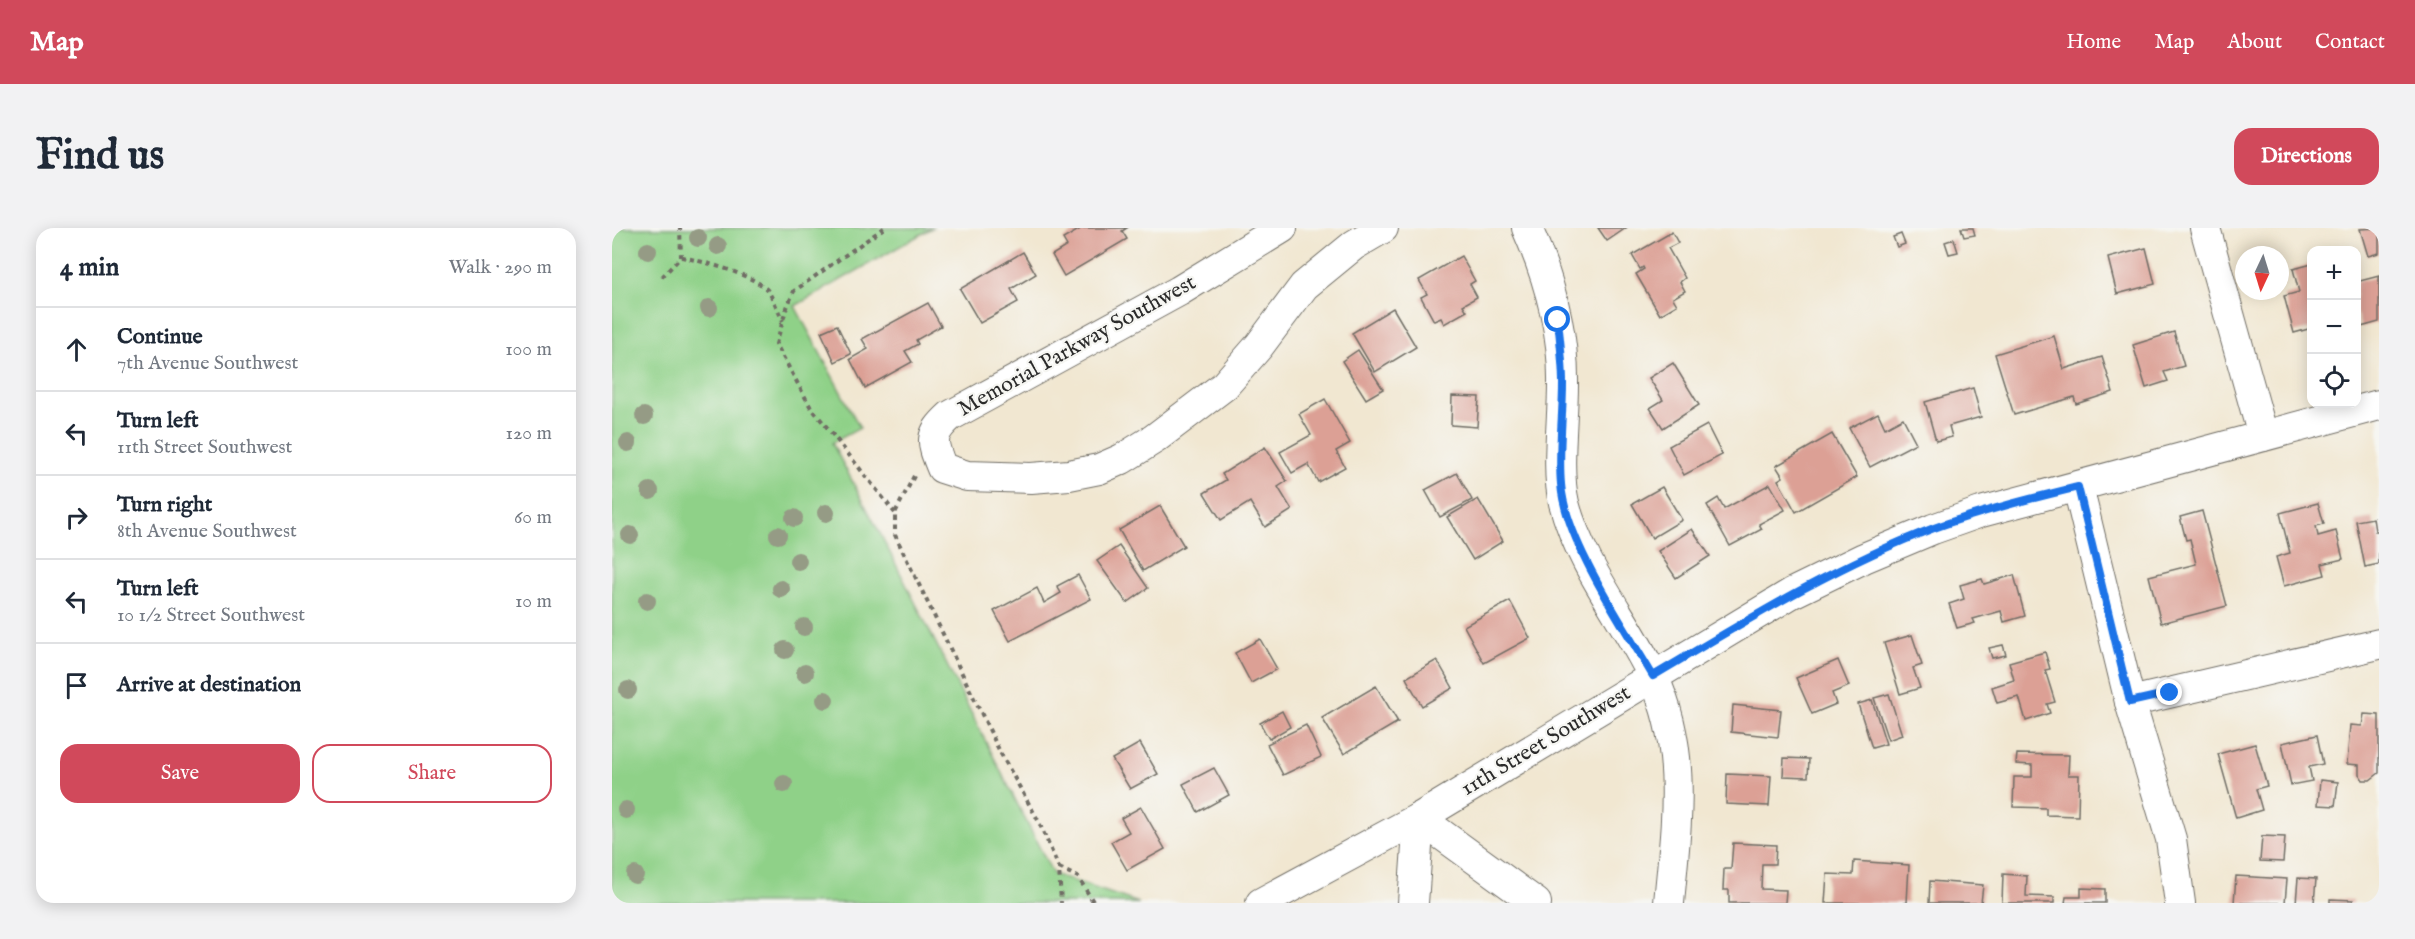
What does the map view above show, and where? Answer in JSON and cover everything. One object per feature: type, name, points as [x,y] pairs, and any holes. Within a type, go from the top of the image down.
[{"type":"street","name":"Memorial Parkway Southwest","points":[[933,445],[938,427],[950,416],[1179,291],[1282,228]]},
{"type":"street","points":[[933,445],[942,468],[968,476],[1031,478],[1069,475],[1100,469],[1122,459],[1154,439],[1224,386],[1260,346],[1304,286],[1354,245],[1383,228]]},
{"type":"street","points":[[1527,228],[1548,283],[1558,320],[1563,382],[1561,484],[1564,502],[1580,545],[1609,602],[1653,676],[1677,756],[1678,800],[1669,903]]},
{"type":"street","points":[[2205,228],[2263,436]]},
{"type":"street","name":"11th Street Southwest","points":[[1260,903],[1419,818],[1792,593],[1864,558],[1981,512],[2379,405]]},
{"type":"street","points":[[2078,487],[2130,702],[2172,839],[2180,903]]},
{"type":"street","points":[[2130,702],[2379,644]]},
{"type":"street","points":[[1413,903],[1419,818]]},
{"type":"street","points":[[1419,818],[1536,903]]},
{"type":"path","points":[[662,277],[681,257],[680,228]]},
{"type":"path","points":[[884,228],[794,291],[776,344],[810,406],[895,513]]},
{"type":"path","points":[[681,257],[697,259],[756,281],[767,289],[783,321]]},
{"type":"path","points":[[933,445],[895,513],[895,535],[1001,754],[1038,820],[1059,868],[1062,903]]},
{"type":"path","points":[[1059,868],[1078,877],[1094,903]]},
{"type":"green space","points":[[612,228],[932,228],[795,306],[860,428],[832,443],[1053,874],[1139,903],[612,903]]},
{"type":"building","points":[[1082,228],[1127,228],[1122,231],[1127,239],[1064,276],[1052,255],[1067,246],[1063,239]]},
{"type":"building","points":[[1598,228],[1626,228],[1607,241]]},
{"type":"building","points":[[1961,228],[1973,228],[1975,235],[1964,237]]},
{"type":"building","points":[[2379,228],[2379,253],[2368,256],[2360,229]]},
{"type":"building","points":[[1672,232],[1678,243],[1668,248],[1685,278],[1680,282],[1685,291],[1673,298],[1677,305],[1660,315],[1636,274],[1644,269],[1643,267],[1640,269],[1632,255]]},
{"type":"building","points":[[1901,234],[1905,244],[1897,247],[1893,237]]},
{"type":"building","points":[[1954,239],[1958,252],[1949,254],[1945,242]]},
{"type":"building","points":[[2146,248],[2155,284],[2117,294],[2108,258]]},
{"type":"building","points":[[1023,252],[1036,274],[1011,289],[1018,302],[980,323],[960,289]]},
{"type":"building","points":[[1461,256],[1475,281],[1470,284],[1477,297],[1463,305],[1467,311],[1444,324],[1441,318],[1434,321],[1421,297],[1427,294],[1419,280]]},
{"type":"building","points":[[2307,265],[2307,329],[2294,333],[2285,300],[2289,300],[2289,295],[2299,292],[2293,269]]},
{"type":"building","points":[[2379,276],[2379,322],[2361,327],[2361,300],[2361,281]]},
{"type":"building","points":[[928,303],[941,326],[916,340],[918,344],[905,351],[912,362],[865,388],[850,359],[868,349],[862,339]]},
{"type":"building","points":[[1393,308],[1416,347],[1375,372],[1352,333]]},
{"type":"building","points":[[837,325],[851,354],[835,362],[821,332]]},
{"type":"building","points":[[2174,332],[2184,366],[2164,372],[2168,381],[2146,388],[2133,345]]},
{"type":"building","points":[[2054,336],[2064,369],[2102,357],[2113,392],[2076,404],[2074,397],[2014,415],[1995,354]]},
{"type":"building","points":[[1358,350],[1383,389],[1366,399],[1342,361]]},
{"type":"building","points":[[1673,363],[1699,405],[1663,428],[1650,408],[1663,400],[1649,378]]},
{"type":"building","points":[[1973,388],[1981,417],[1949,426],[1952,437],[1936,441],[1925,402]]},
{"type":"building","points":[[1452,396],[1479,397],[1477,427],[1451,425]]},
{"type":"building","points":[[1325,399],[1350,443],[1336,451],[1345,467],[1318,482],[1308,464],[1292,473],[1280,452],[1311,435],[1299,414]]},
{"type":"building","points":[[1878,413],[1885,428],[1903,418],[1916,443],[1870,467],[1849,428]]},
{"type":"building","points":[[1707,425],[1722,455],[1684,475],[1669,446]]},
{"type":"building","points":[[1832,434],[1857,477],[1796,512],[1778,480],[1783,477],[1776,466]]},
{"type":"building","points":[[1265,447],[1287,481],[1278,487],[1292,510],[1265,527],[1250,502],[1221,520],[1204,493],[1226,480],[1222,474]]},
{"type":"building","points":[[1457,473],[1472,500],[1440,517],[1425,490]]},
{"type":"building","points":[[1770,484],[1785,510],[1759,524],[1762,529],[1730,546],[1707,505],[1718,498],[1724,509]]},
{"type":"building","points":[[1662,487],[1682,520],[1652,538],[1632,504]]},
{"type":"building","points":[[1478,499],[1503,541],[1473,560],[1447,517]]},
{"type":"building","points":[[2318,503],[2324,524],[2316,526],[2318,536],[2336,531],[2343,559],[2322,564],[2325,575],[2284,586],[2276,557],[2290,553],[2280,513]]},
{"type":"building","points":[[1160,506],[1184,546],[1143,571],[1119,530]]},
{"type":"building","points":[[2202,511],[2227,606],[2161,623],[2149,576],[2196,564],[2190,539],[2186,540],[2180,517]]},
{"type":"building","points":[[2373,518],[2375,531],[2379,531],[2379,564],[2365,567],[2356,521]]},
{"type":"building","points":[[1692,529],[1710,556],[1676,578],[1658,551]]},
{"type":"building","points":[[1119,546],[1148,588],[1127,603],[1097,561]]},
{"type":"building","points":[[1078,575],[1091,599],[1010,641],[994,611],[1037,588],[1044,603],[1061,593],[1057,586]]},
{"type":"building","points":[[2014,575],[2025,616],[2004,622],[2001,611],[1973,619],[1975,623],[1957,628],[1949,604],[1964,599],[1960,585],[1982,579],[1984,584]]},
{"type":"building","points":[[1510,601],[1530,638],[1484,663],[1464,626]]},
{"type":"building","points":[[1912,635],[1922,665],[1913,668],[1920,688],[1900,694],[1884,643]]},
{"type":"building","points":[[1260,639],[1277,669],[1251,683],[1235,653]]},
{"type":"building","points":[[2003,645],[2006,655],[1992,658],[1989,648]]},
{"type":"building","points":[[2045,652],[2050,669],[2045,670],[2055,702],[2047,704],[2050,713],[2026,721],[2019,697],[1997,703],[1992,687],[2014,680],[2009,662]]},
{"type":"building","points":[[1437,660],[1453,688],[1422,706],[1406,678]]},
{"type":"building","points":[[1838,660],[1849,686],[1832,693],[1836,704],[1812,714],[1796,678]]},
{"type":"building","points":[[1376,686],[1398,722],[1344,754],[1322,718]]},
{"type":"building","points":[[1889,694],[1902,735],[1888,740],[1874,698]]},
{"type":"building","points":[[1872,700],[1886,744],[1872,748],[1858,704]]},
{"type":"building","points":[[1733,705],[1781,710],[1778,737],[1731,732]]},
{"type":"building","points":[[1282,711],[1290,727],[1269,739],[1260,723]]},
{"type":"building","points":[[2364,714],[2379,715],[2379,773],[2370,780],[2363,780],[2359,774],[2359,765],[2347,764],[2350,725],[2362,726]]},
{"type":"building","points":[[1306,725],[1321,757],[1283,775],[1267,744]]},
{"type":"building","points":[[2317,735],[2323,764],[2309,767],[2312,781],[2291,785],[2282,743]]},
{"type":"building","points":[[1140,743],[1158,774],[1130,789],[1112,759]]},
{"type":"building","points":[[2255,744],[2267,786],[2256,789],[2262,810],[2236,818],[2218,754]]},
{"type":"building","points":[[2017,754],[2069,755],[2068,775],[2079,775],[2078,816],[2046,815],[2046,808],[2013,807],[2014,777],[2032,777],[2032,765],[2016,764]]},
{"type":"building","points":[[1784,758],[1809,759],[1808,777],[1783,776]]},
{"type":"building","points":[[1214,768],[1229,795],[1198,812],[1183,784]]},
{"type":"building","points":[[1727,774],[1771,776],[1769,806],[1726,804]]},
{"type":"building","points":[[2320,780],[2338,782],[2335,806],[2318,805]]},
{"type":"building","points":[[1141,807],[1165,849],[1127,870],[1111,842],[1129,832],[1121,818]]},
{"type":"building","points":[[2262,836],[2285,837],[2283,862],[2260,861]]},
{"type":"building","points":[[1733,843],[1776,845],[1775,864],[1762,864],[1761,889],[1786,890],[1785,903],[1729,903],[1729,890],[1723,890],[1724,869],[1731,869]]},
{"type":"building","points":[[1854,861],[1909,865],[1907,903],[1825,903],[1827,874],[1853,875]]},
{"type":"building","points":[[2003,874],[2027,876],[2026,896],[2054,897],[2054,903],[2002,903]]},
{"type":"building","points":[[2236,876],[2287,879],[2285,903],[2234,903]]},
{"type":"building","points":[[2298,878],[2316,879],[2314,903],[2296,903]]},
{"type":"building","points":[[1930,881],[1983,885],[1981,903],[1929,903]]},
{"type":"building","points":[[2081,888],[2105,889],[2105,903],[2065,903],[2066,897],[2081,897]]},
{"type":"building","points":[[2330,899],[2353,900],[2353,903],[2330,903]]},
{"type":"route","points":[[1558,320],[1563,382],[1561,484],[1564,502],[1574,532],[1609,602],[1653,676],[1792,593],[1864,558],[1981,512],[2078,487],[2130,702],[2170,693]]}]
